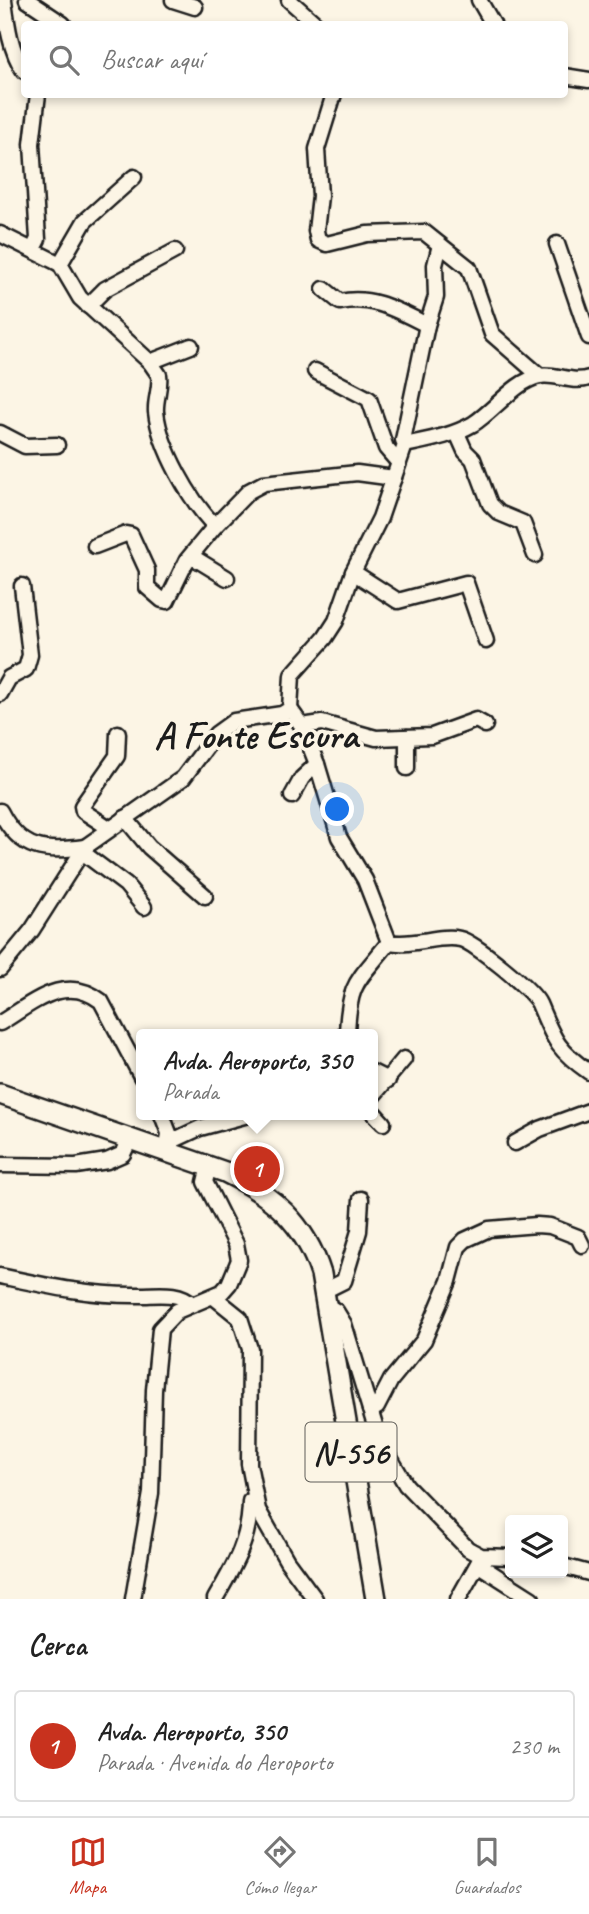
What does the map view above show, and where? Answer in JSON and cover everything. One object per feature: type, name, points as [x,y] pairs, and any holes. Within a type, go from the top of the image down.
[{"type":"main road","name":"N-556","points":[[0,1094],[130,1139],[169,1146],[255,1186],[287,1213],[316,1257],[376,1599]]},
{"type":"street","points":[[4,0],[8,32],[21,67]]},
{"type":"street","points":[[27,0],[44,8],[59,21]]},
{"type":"street","points":[[173,0],[195,7]]},
{"type":"street","points":[[289,0],[313,21]]},
{"type":"street","points":[[480,0],[491,21]]},
{"type":"street","points":[[568,76],[589,80]]},
{"type":"street","points":[[33,249],[37,239],[32,132],[37,98]]},
{"type":"street","points":[[333,98],[317,149],[320,185],[318,240],[327,244],[367,234],[417,230],[469,268],[492,334],[540,376]]},
{"type":"street","points":[[60,264],[85,221],[134,177]]},
{"type":"street","points":[[0,234],[60,264],[88,306],[150,362],[159,374],[156,407],[162,433],[187,493],[215,526]]},
{"type":"street","points":[[557,244],[589,337]]},
{"type":"street","points":[[389,943],[365,880],[339,837],[317,764],[302,726],[290,709],[292,675],[325,638],[335,621],[353,572],[380,518],[394,478],[405,446],[403,440],[427,325],[436,297],[435,265],[440,245]]},
{"type":"street","points":[[88,306],[105,289],[175,251]]},
{"type":"street","points":[[324,289],[341,302],[354,299],[380,303],[427,325]]},
{"type":"street","points":[[150,362],[191,346]]},
{"type":"street","points":[[315,371],[369,399],[386,449],[398,462]]},
{"type":"street","points":[[405,446],[457,433],[527,382],[540,376],[568,380],[589,378]]},
{"type":"street","points":[[0,433],[25,446],[57,444]]},
{"type":"street","points":[[457,433],[465,451],[473,459],[491,504],[499,513],[523,523],[535,555]]},
{"type":"street","points":[[95,546],[126,534],[131,535],[148,570],[147,586],[162,600],[167,600],[191,556],[249,491],[264,483],[357,473],[394,478]]},
{"type":"street","points":[[191,556],[228,578]]},
{"type":"street","points":[[353,572],[398,601],[466,583],[486,641]]},
{"type":"street","points":[[0,694],[9,678],[26,669],[30,655],[22,586]]},
{"type":"street","points":[[0,969],[32,930],[83,850],[109,828],[183,778],[216,734],[234,721],[282,714],[290,709]]},
{"type":"street","points":[[302,726],[322,723],[376,738],[432,736],[477,720],[485,725]]},
{"type":"street","points":[[109,828],[83,811],[82,806],[117,757],[118,733]]},
{"type":"street","points":[[407,737],[407,768]]},
{"type":"street","points":[[292,796],[302,778],[317,764]]},
{"type":"street","points":[[125,818],[149,846],[205,896]]},
{"type":"street","points":[[2,819],[35,849],[50,852],[83,850],[126,885],[144,907]]},
{"type":"street","points":[[389,943],[407,946],[452,938],[473,945],[539,1003],[547,1029],[562,1051],[589,1072]]},
{"type":"street","points":[[347,1029],[356,979],[389,943]]},
{"type":"street","points":[[0,1023],[50,992],[63,988],[91,993],[102,1001],[136,1066]]},
{"type":"street","points":[[378,1091],[404,1059]]},
{"type":"street","points":[[378,1075],[388,1080]]},
{"type":"street","points":[[515,1143],[540,1129],[589,1111]]},
{"type":"street","points":[[378,1117],[383,1123]]},
{"type":"street","points":[[163,1120],[169,1146],[200,1128],[230,1120]]},
{"type":"street","points":[[0,1165],[92,1164],[123,1154],[130,1139]]},
{"type":"street","points":[[133,1599],[151,1493],[154,1390],[160,1329],[169,1317],[192,1304],[214,1297],[229,1284],[239,1260],[236,1244],[205,1182],[209,1166]]},
{"type":"street","points":[[361,1199],[359,1231],[344,1281],[325,1298],[344,1324],[379,1439],[406,1485],[480,1561],[532,1599]]},
{"type":"street","points":[[370,1410],[377,1407],[383,1390],[424,1340],[449,1281],[457,1247],[465,1240],[489,1229],[537,1225],[550,1226],[578,1237],[582,1245]]},
{"type":"street","points":[[0,1276],[97,1294],[170,1295],[186,1298],[192,1304]]},
{"type":"street","points":[[214,1297],[240,1318],[247,1338],[251,1396],[247,1538],[238,1561],[215,1599]]},
{"type":"street","points":[[249,1464],[261,1520],[315,1599]]},
{"type":"street","points":[[480,1561],[505,1558]]},
{"type":"street","points":[[458,1599],[480,1561]]},
{"type":"street","points":[[568,1567],[589,1573]]},
{"type":"place","name":"Avda. Aeroporto, 350","points":[[257,1169]]},
{"type":"district","name":"A Fonte Escura","points":[[256,735]]}]
